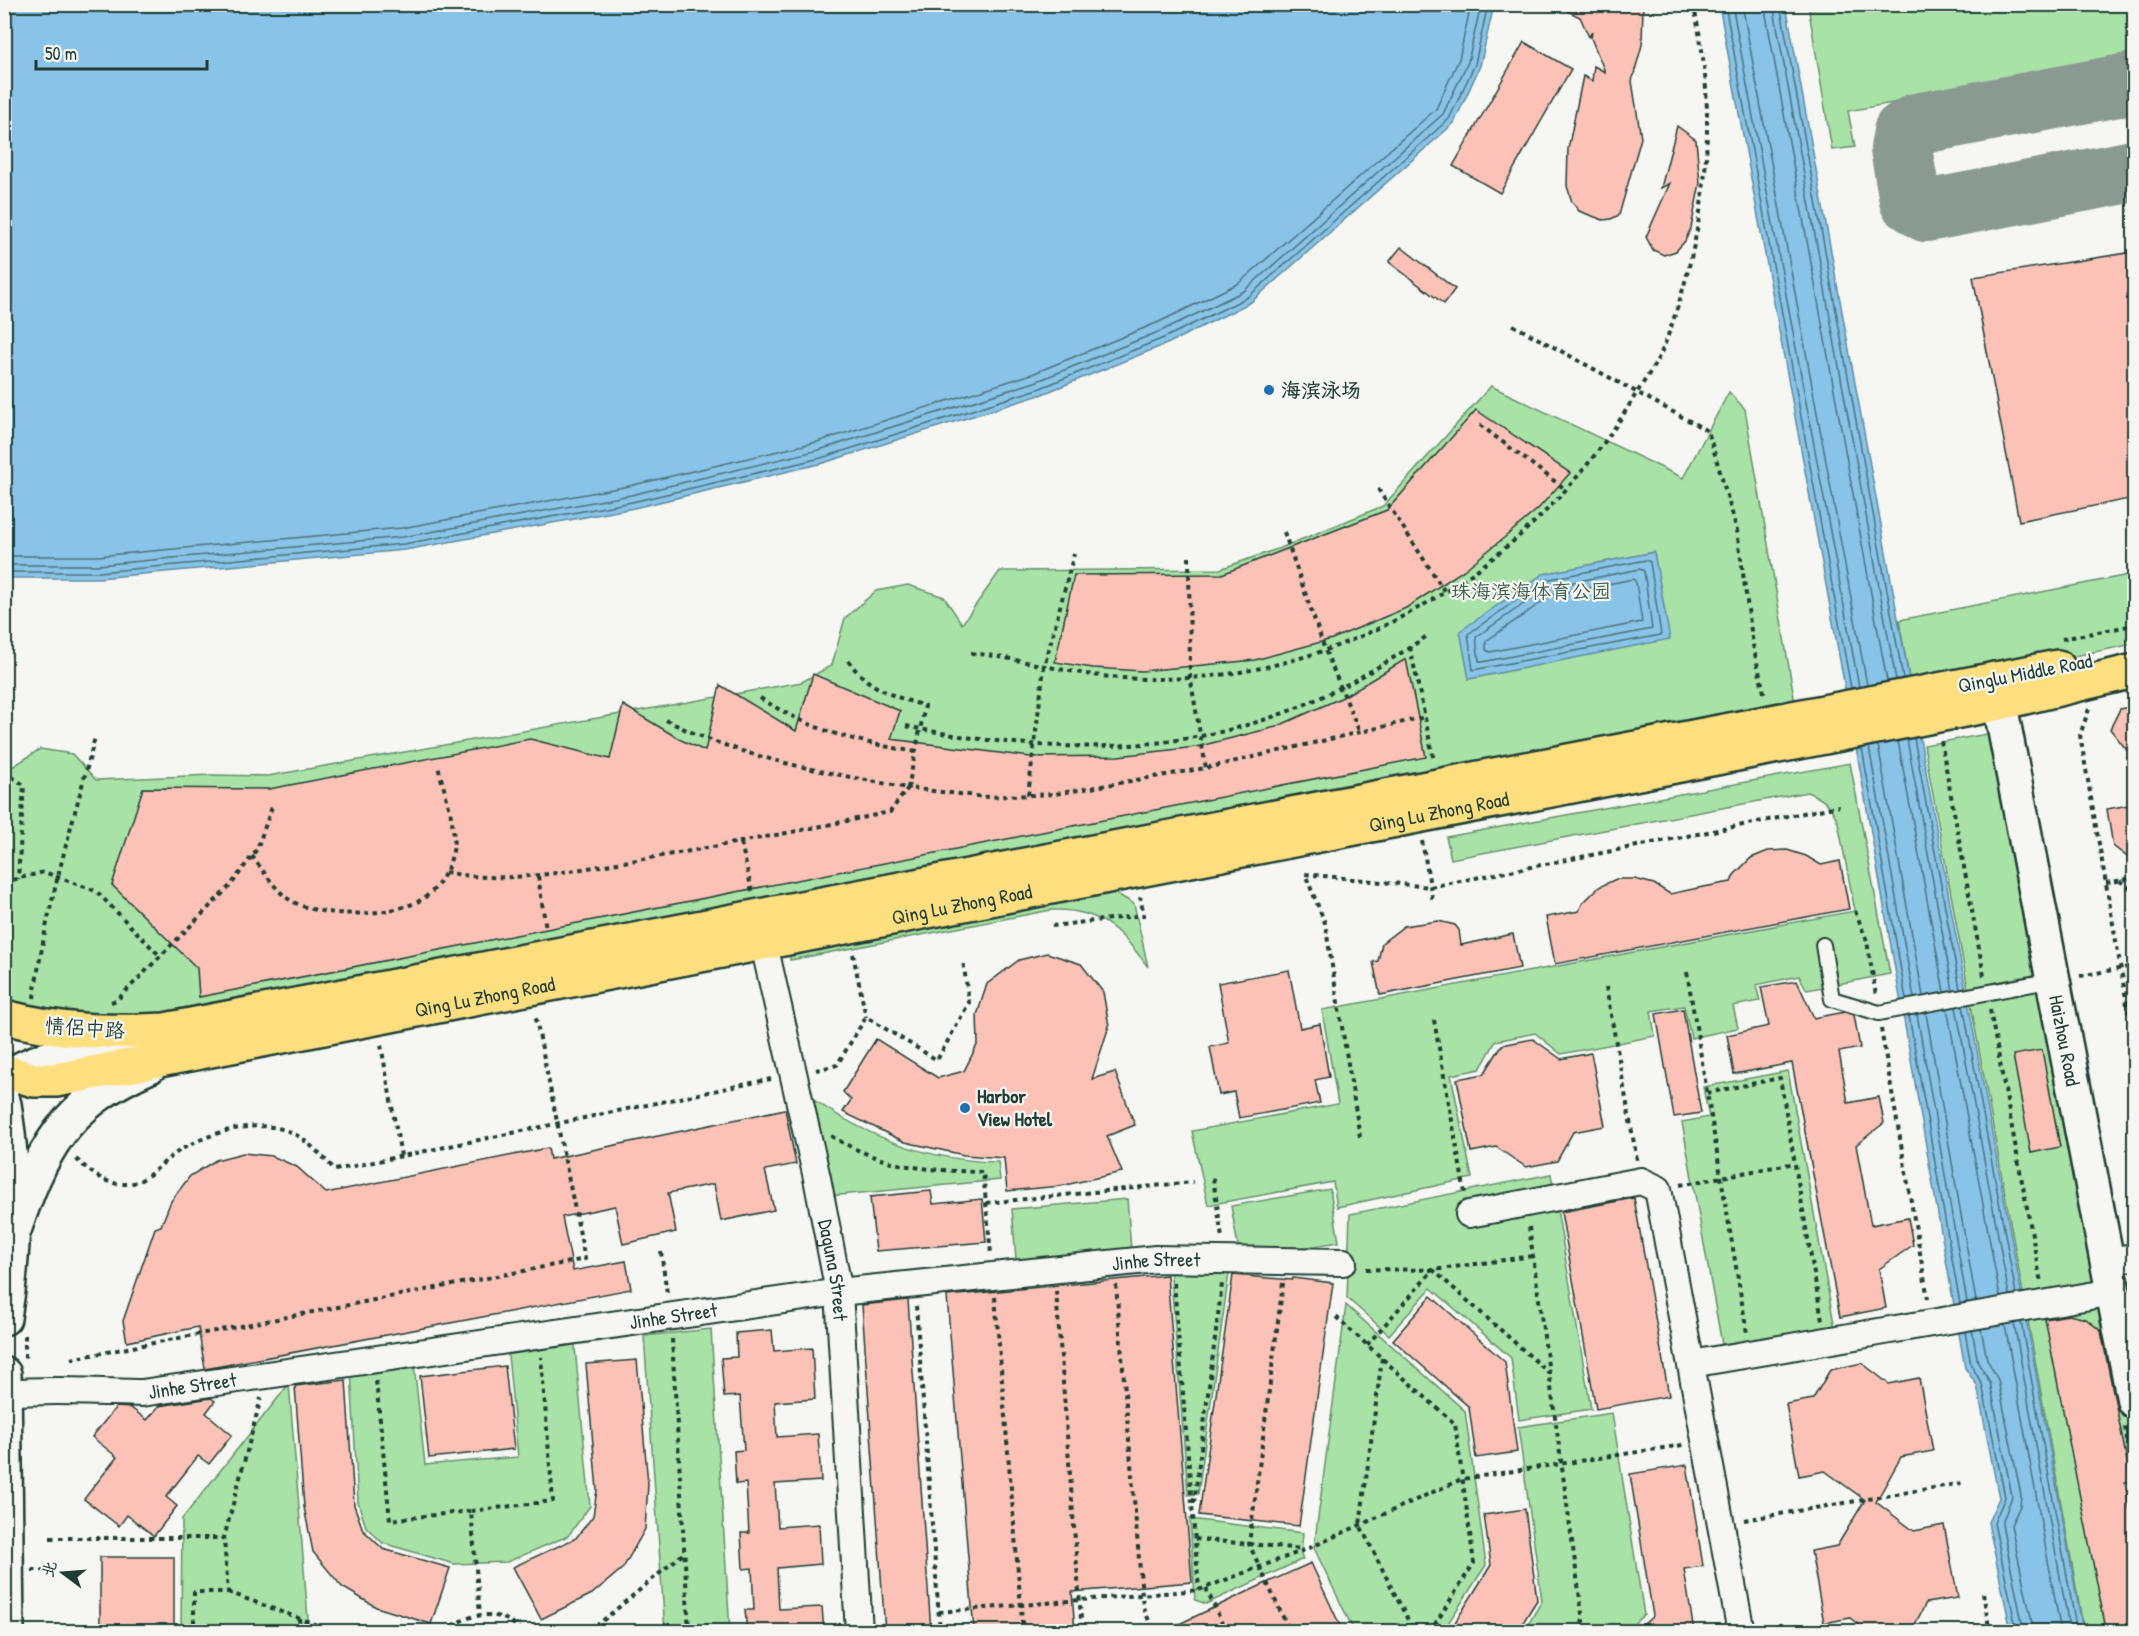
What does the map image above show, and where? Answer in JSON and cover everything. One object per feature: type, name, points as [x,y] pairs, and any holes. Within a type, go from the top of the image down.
[{"type":"highway","name":"Qinglu Middle Road","points":[[1997,691],[2134,652]]},
{"type":"highway","name":"Qinglu Middle Road","points":[[1919,705],[2134,671]]},
{"type":"highway","name":"Qing Lu Zhong Road","points":[[168,1044],[377,1017],[530,988],[758,918],[846,926],[1417,814],[1836,720],[1919,705]]},
{"type":"highway","name":"Qing Lu Zhong Road","points":[[168,1044],[758,918],[1439,785],[1771,721],[1836,720]]},
{"type":"highway","name":"情侶中路","points":[[16,1020],[168,1044]]},
{"type":"main road","name":"Haizhou Road","points":[[1997,691],[2053,980],[2118,1270],[2134,1401]]},
{"type":"main road","points":[[15,1325],[7,1083],[32,1062],[129,1042],[168,1044]]},
{"type":"main road","points":[[12,1236],[36,1173],[53,1141],[73,1113],[168,1044]]},
{"type":"main road","points":[[7,1632],[12,1386]]},
{"type":"street","name":"Daguna Street","points":[[758,918],[804,1120],[839,1292],[859,1632]]},
{"type":"street","points":[[1469,1214],[1525,1203],[1650,1185],[1690,1364],[1741,1632]]},
{"type":"street","name":"Jinhe Street","points":[[12,1386],[69,1392],[142,1393],[839,1292],[1156,1259],[1286,1261],[1352,1265]]},
{"type":"street","points":[[1690,1364],[2031,1307],[2118,1270]]},
{"type":"lane","points":[[1823,945],[1832,999],[1879,1013],[2053,980]]},
{"type":"path","points":[[971,653],[1006,656],[1044,667],[1091,675],[1190,676],[1242,672],[1300,660],[1366,635],[1406,616],[1494,557],[1565,489],[1607,441],[1663,348],[1683,295],[1697,241],[1704,181],[1706,122],[1702,41],[1693,4]]},
{"type":"path","points":[[1513,324],[1708,431],[1737,530],[1753,645],[1771,721]]},
{"type":"path","points":[[1480,425],[1565,489]]},
{"type":"path","points":[[1378,489],[1445,592]]},
{"type":"path","points":[[1284,532],[1325,651],[1342,686],[1360,733]]},
{"type":"path","points":[[1028,795],[1044,667],[1074,555]]},
{"type":"path","points":[[1189,557],[1190,676],[1206,768]]},
{"type":"path","points":[[906,726],[1033,744],[1100,747],[1199,736],[1279,715],[1342,686],[1427,636]]},
{"type":"path","points":[[1410,647],[1439,785]]},
{"type":"path","points":[[445,872],[492,879],[538,876],[741,843],[890,812],[908,788],[925,706],[876,688],[858,676],[847,659]]},
{"type":"path","points":[[2100,677],[2080,735],[2133,1025],[2134,1044]]},
{"type":"path","points":[[760,698],[794,719],[826,733],[915,752]]},
{"type":"path","points":[[666,720],[715,744],[743,753],[908,788],[985,797],[1066,793],[1206,768],[1425,717]]},
{"type":"path","points":[[16,1020],[58,878],[95,737]]},
{"type":"path","points":[[252,856],[288,898],[311,908],[334,912],[394,910],[421,900],[437,887],[453,852],[453,832],[438,766]]},
{"type":"path","points":[[4,771],[24,785],[18,879]]},
{"type":"path","points":[[108,1003],[117,1000],[231,885],[252,856],[273,804]]},
{"type":"path","points":[[1360,1137],[1325,923],[1305,874],[1430,887],[1839,806]]},
{"type":"path","points":[[1417,814],[1433,902]]},
{"type":"path","points":[[741,843],[758,918]]},
{"type":"path","points":[[1052,926],[1143,915],[1135,869]]},
{"type":"path","points":[[4,882],[44,872],[96,891],[160,956]]},
{"type":"path","points":[[538,876],[547,934]]},
{"type":"path","points":[[2106,883],[2134,878]]},
{"type":"path","points":[[2120,880],[2134,891]]},
{"type":"path","points":[[1855,911],[1867,941],[1937,1323]]},
{"type":"path","points":[[53,1141],[102,1181],[124,1185],[149,1176],[173,1155],[193,1143],[215,1133],[243,1127],[268,1127],[296,1135],[335,1170],[837,1065],[866,1017],[846,926]]},
{"type":"path","points":[[866,1017],[937,1060],[969,1003],[963,960]]},
{"type":"path","points":[[2053,980],[2134,966]]},
{"type":"path","points":[[1687,972],[1750,1354]]},
{"type":"path","points":[[1606,987],[1650,1185],[1721,1178],[1795,1163]]},
{"type":"path","points":[[71,1359],[585,1259],[530,988]]},
{"type":"path","points":[[377,1017],[401,1156]]},
{"type":"path","points":[[1434,1020],[1469,1214]]},
{"type":"path","points":[[1707,1093],[1780,1078],[1826,1342]]},
{"type":"path","points":[[804,1120],[886,1163],[933,1170],[984,1172],[1023,1632]]},
{"type":"path","points":[[1193,1512],[1226,1260],[1213,1178]]},
{"type":"path","points":[[986,1203],[1193,1182]]},
{"type":"path","points":[[1525,1203],[1583,1621],[1576,1632]]},
{"type":"path","points":[[661,1252],[671,1316],[689,1632]]},
{"type":"path","points":[[1352,1265],[1434,1270],[1533,1256]]},
{"type":"path","points":[[1156,1259],[1173,1270],[1199,1590]]},
{"type":"path","points":[[1286,1261],[1249,1544],[1290,1632]]},
{"type":"path","points":[[1114,1263],[1143,1607],[1154,1632]]},
{"type":"path","points":[[1054,1270],[1082,1632]]},
{"type":"path","points":[[1367,1345],[1434,1270]]},
{"type":"path","points":[[1434,1270],[1549,1372]]},
{"type":"path","points":[[914,1284],[940,1632]]},
{"type":"path","points":[[1336,1317],[1455,1424],[1474,1563],[1430,1632]]},
{"type":"path","points":[[12,1386],[15,1325]]},
{"type":"path","points":[[373,1359],[390,1520],[553,1501],[539,1335]]},
{"type":"path","points":[[1382,1358],[1360,1525],[1414,1632]]},
{"type":"path","points":[[228,1592],[224,1538],[267,1375]]},
{"type":"path","points":[[939,1611],[1199,1590],[1307,1549],[1462,1479],[1705,1442]]},
{"type":"path","points":[[1720,1524],[1962,1483]]},
{"type":"path","points":[[471,1511],[480,1615]]},
{"type":"path","points":[[50,1538],[224,1538]]},
{"type":"path","points":[[1195,1539],[1307,1549]]},
{"type":"path","points":[[589,1632],[684,1553]]},
{"type":"path","points":[[1206,1588],[1226,1632]]},
{"type":"path","points":[[194,1632],[194,1592],[228,1592],[336,1632]]},
{"type":"path","points":[[1983,1593],[1990,1632]]},
{"type":"path","points":[[445,1632],[454,1623],[470,1616],[480,1615],[504,1618],[522,1632]]},
{"type":"path","points":[[299,1618],[300,1632]]},
{"type":"green space","points":[[1808,5],[2134,5],[2134,55],[2119,62],[1848,111],[1855,147],[1832,150]]},
{"type":"green space","name":"珠海滨海体育公园","points":[[1491,386],[1683,478],[1729,392],[1745,409],[1796,709],[196,1016],[78,1025],[5,1010],[5,764],[14,766],[40,749],[72,754],[96,780],[212,775],[268,776],[802,682],[832,665],[845,618],[876,591],[908,585],[944,597],[962,624],[1000,571],[1220,569],[1283,547],[1383,506]]},
{"type":"green space","points":[[2134,574],[2134,644],[1911,689],[1899,620]]},
{"type":"green space","points":[[1987,734],[2049,963],[2134,1404],[2134,1631],[2084,1631],[1924,745]]},
{"type":"green space","points":[[1850,763],[1890,974],[1807,990],[1799,976],[1756,985],[1760,1001],[1733,1006],[1738,1028],[1691,1038],[1684,1006],[1651,1011],[1655,1036],[1561,1054],[1535,1033],[1496,1041],[1480,1069],[1451,1075],[1472,1178],[1337,1207],[1333,1182],[1208,1205],[1192,1131],[1338,1104],[1322,1010],[1855,911],[1838,822],[1826,803],[1807,792],[1451,859],[1446,837]]},
{"type":"green space","points":[[1114,892],[1134,904],[1148,967],[1128,942],[1107,924],[1096,917],[1068,910],[1051,910],[790,960],[790,954]]},
{"type":"green space","points":[[1788,1071],[1835,1329],[1723,1350],[1682,1122],[1709,1117],[1703,1087]]},
{"type":"green space","points":[[807,1095],[851,1123],[898,1144],[947,1157],[998,1162],[1000,1180],[829,1196]]},
{"type":"green space","points":[[1551,1174],[1591,1409],[1519,1420],[1511,1358],[1431,1288],[1389,1335],[1347,1298],[1350,1214]]},
{"type":"green space","points":[[1330,1189],[1339,1242],[1240,1258],[1231,1206]]},
{"type":"green space","points":[[1127,1199],[1131,1250],[1016,1260],[1012,1209]]},
{"type":"green space","points":[[1170,1265],[1230,1266],[1198,1494],[1188,1495]]},
{"type":"green space","points":[[1346,1305],[1465,1411],[1486,1565],[1443,1631],[1354,1631],[1314,1548]]},
{"type":"green space","points":[[711,1329],[730,1631],[665,1631],[644,1336]]},
{"type":"green space","points":[[574,1337],[590,1506],[568,1536],[507,1562],[454,1564],[383,1543],[366,1527],[358,1502],[351,1370],[414,1364],[425,1465],[518,1457],[507,1345]]},
{"type":"green space","points":[[289,1384],[309,1631],[181,1632],[182,1519]]},
{"type":"green space","points":[[1612,1413],[1644,1615],[1625,1631],[1524,1631],[1542,1601],[1518,1427]]},
{"type":"green space","points":[[1190,1519],[1303,1533],[1301,1554],[1303,1559],[1206,1604],[1195,1600]]},
{"type":"water","points":[[5,4],[1494,5],[1480,66],[1454,123],[1251,302],[1169,343],[1040,395],[823,463],[634,508],[405,550],[99,578],[5,578]]},
{"type":"water","points":[[1719,5],[1786,5],[2083,1631],[2011,1631],[1988,1522],[1999,1498],[1977,1385],[1965,1368],[1858,758]]},
{"type":"water","points":[[1654,552],[1670,639],[1469,679],[1460,631],[1543,574]]},
{"type":"water","points":[[482,1626],[504,1631],[464,1631]]},
{"type":"building","points":[[1553,4],[1643,4],[1642,45],[1632,81],[1641,138],[1619,215],[1611,219],[1603,220],[1579,211],[1572,202],[1567,186],[1568,149],[1583,76],[1592,81],[1594,66],[1605,72],[1591,38],[1592,32],[1589,37],[1580,17]]},
{"type":"building","points":[[1524,42],[1571,69],[1500,193],[1453,166]]},
{"type":"building","points":[[1677,126],[1696,140],[1700,183],[1691,228],[1685,241],[1676,251],[1664,255],[1653,250],[1646,237],[1670,183],[1661,188]]},
{"type":"building","points":[[1401,247],[1455,289],[1444,304],[1389,262]]},
{"type":"building","points":[[2134,252],[2134,498],[2019,521],[1973,277]]},
{"type":"building","points":[[1476,410],[1570,473],[1538,509],[1505,537],[1464,570],[1406,608],[1332,639],[1255,660],[1142,671],[1093,668],[1055,662],[1074,575],[1222,574],[1387,510]]},
{"type":"building","points":[[1406,659],[1426,757],[199,997],[197,968],[112,885],[143,788],[269,789],[530,739],[610,759],[623,705],[681,740],[705,751],[720,685],[796,731],[813,674],[900,711],[891,739],[1031,757],[1118,756],[1196,747],[1276,727],[1343,697]]},
{"type":"building","points":[[2134,706],[2134,759],[2110,729],[2120,709]]},
{"type":"building","points":[[2134,804],[2134,862],[2113,846],[2107,809]]},
{"type":"building","points":[[1787,850],[1806,856],[1821,865],[1840,861],[1849,909],[1555,964],[1546,917],[1579,911],[1582,904],[1599,887],[1616,879],[1635,879],[1654,884],[1670,894],[1731,882],[1734,875],[1751,858],[1768,851]]},
{"type":"building","points":[[1438,921],[1455,925],[1459,930],[1461,945],[1513,934],[1520,968],[1380,995],[1373,962],[1378,961],[1382,943],[1404,926]]},
{"type":"building","points":[[1047,953],[1081,964],[1103,992],[1109,1026],[1092,1079],[1115,1072],[1135,1125],[1107,1136],[1122,1172],[1061,1186],[1007,1191],[1004,1158],[964,1155],[905,1142],[843,1112],[851,1100],[843,1092],[876,1039],[938,1078],[964,1071],[978,1043],[977,1015],[987,984],[1019,960]]},
{"type":"building","points":[[1289,970],[1300,1028],[1320,1024],[1329,1077],[1315,1080],[1320,1103],[1239,1118],[1234,1092],[1219,1095],[1210,1047],[1229,1043],[1218,983]]},
{"type":"building","points":[[1797,981],[1814,1018],[1845,1012],[1854,1015],[1860,1048],[1839,1052],[1848,1103],[1879,1097],[1884,1123],[1856,1145],[1871,1225],[1908,1218],[1913,1245],[1879,1269],[1886,1308],[1840,1317],[1792,1063],[1734,1074],[1727,1035],[1769,1026],[1761,987]]},
{"type":"building","points":[[1683,1009],[1701,1113],[1674,1117],[1656,1014]]},
{"type":"building","points":[[1533,1039],[1561,1059],[1591,1053],[1605,1126],[1573,1132],[1557,1161],[1526,1167],[1496,1147],[1471,1152],[1457,1079],[1484,1074],[1502,1045]]},
{"type":"building","points":[[2042,1050],[2060,1147],[2031,1153],[2013,1055]]},
{"type":"building","points":[[785,1109],[796,1164],[765,1170],[774,1210],[721,1221],[714,1184],[668,1193],[676,1232],[623,1244],[615,1206],[562,1217],[573,1271],[626,1261],[631,1289],[205,1369],[198,1327],[127,1342],[123,1321],[155,1228],[161,1226],[171,1201],[190,1176],[216,1160],[243,1153],[272,1156],[297,1167],[326,1193],[548,1148],[550,1159]]},
{"type":"building","points":[[931,1191],[933,1204],[982,1199],[986,1242],[876,1251],[870,1197]]},
{"type":"building","points":[[1634,1198],[1669,1396],[1596,1409],[1561,1212]]},
{"type":"building","points":[[1167,1275],[1192,1582],[1072,1592],[1075,1632],[974,1632],[947,1296]]},
{"type":"building","points":[[1233,1275],[1333,1283],[1299,1526],[1199,1515]]},
{"type":"building","points":[[1431,1296],[1505,1362],[1517,1452],[1476,1458],[1469,1407],[1393,1340]]},
{"type":"building","points":[[908,1300],[931,1632],[885,1632],[862,1305]]},
{"type":"building","points":[[2069,1315],[2086,1319],[2101,1331],[2131,1481],[2125,1482],[2134,1531],[2134,1623],[2106,1629],[2045,1319]]},
{"type":"building","points":[[772,1330],[774,1351],[812,1348],[815,1399],[775,1402],[777,1437],[818,1434],[821,1481],[775,1484],[778,1527],[819,1524],[821,1564],[777,1568],[779,1609],[822,1607],[824,1632],[747,1632],[745,1610],[754,1610],[752,1568],[743,1569],[741,1533],[749,1533],[746,1483],[736,1484],[734,1451],[744,1450],[740,1396],[724,1397],[721,1358],[737,1357],[736,1333]]},
{"type":"building","points":[[637,1360],[648,1484],[645,1529],[623,1568],[592,1594],[541,1619],[513,1567],[576,1538],[593,1516],[597,1490],[586,1364]]},
{"type":"building","points":[[1862,1363],[1889,1384],[1919,1378],[1933,1451],[1901,1457],[1876,1502],[1914,1531],[1944,1525],[1958,1598],[1926,1603],[1911,1632],[1868,1632],[1850,1618],[1824,1623],[1811,1551],[1837,1546],[1865,1500],[1825,1471],[1799,1476],[1786,1404],[1813,1399],[1830,1370]]},
{"type":"building","points":[[505,1366],[514,1449],[429,1458],[420,1376]]},
{"type":"building","points":[[346,1380],[354,1505],[363,1530],[383,1549],[450,1568],[431,1624],[376,1607],[342,1587],[313,1552],[304,1507],[295,1386]]},
{"type":"building","points":[[211,1398],[215,1401],[206,1413],[232,1435],[209,1464],[198,1456],[166,1497],[177,1506],[154,1536],[127,1515],[119,1526],[84,1499],[117,1457],[92,1437],[116,1407],[131,1408],[147,1420],[159,1406]]},
{"type":"building","points":[[1687,1465],[1703,1566],[1684,1569],[1694,1632],[1635,1632],[1653,1616],[1630,1474]]},
{"type":"building","points":[[1525,1509],[1537,1600],[1517,1632],[1449,1632],[1491,1565],[1484,1515]]},
{"type":"building","points":[[100,1557],[174,1557],[174,1632],[100,1632]]},
{"type":"building","points":[[1311,1563],[1343,1632],[1162,1632],[1262,1585]]},
{"type":"taxiway","points":[[2134,83],[1917,124],[1904,132],[1901,149],[1910,200],[1926,211],[2134,171]]},
{"type":"place","name":"海滨泳场","points":[[1269,390]]},
{"type":"place","name":"Harbor View Hotel","points":[[965,1108]]}]
